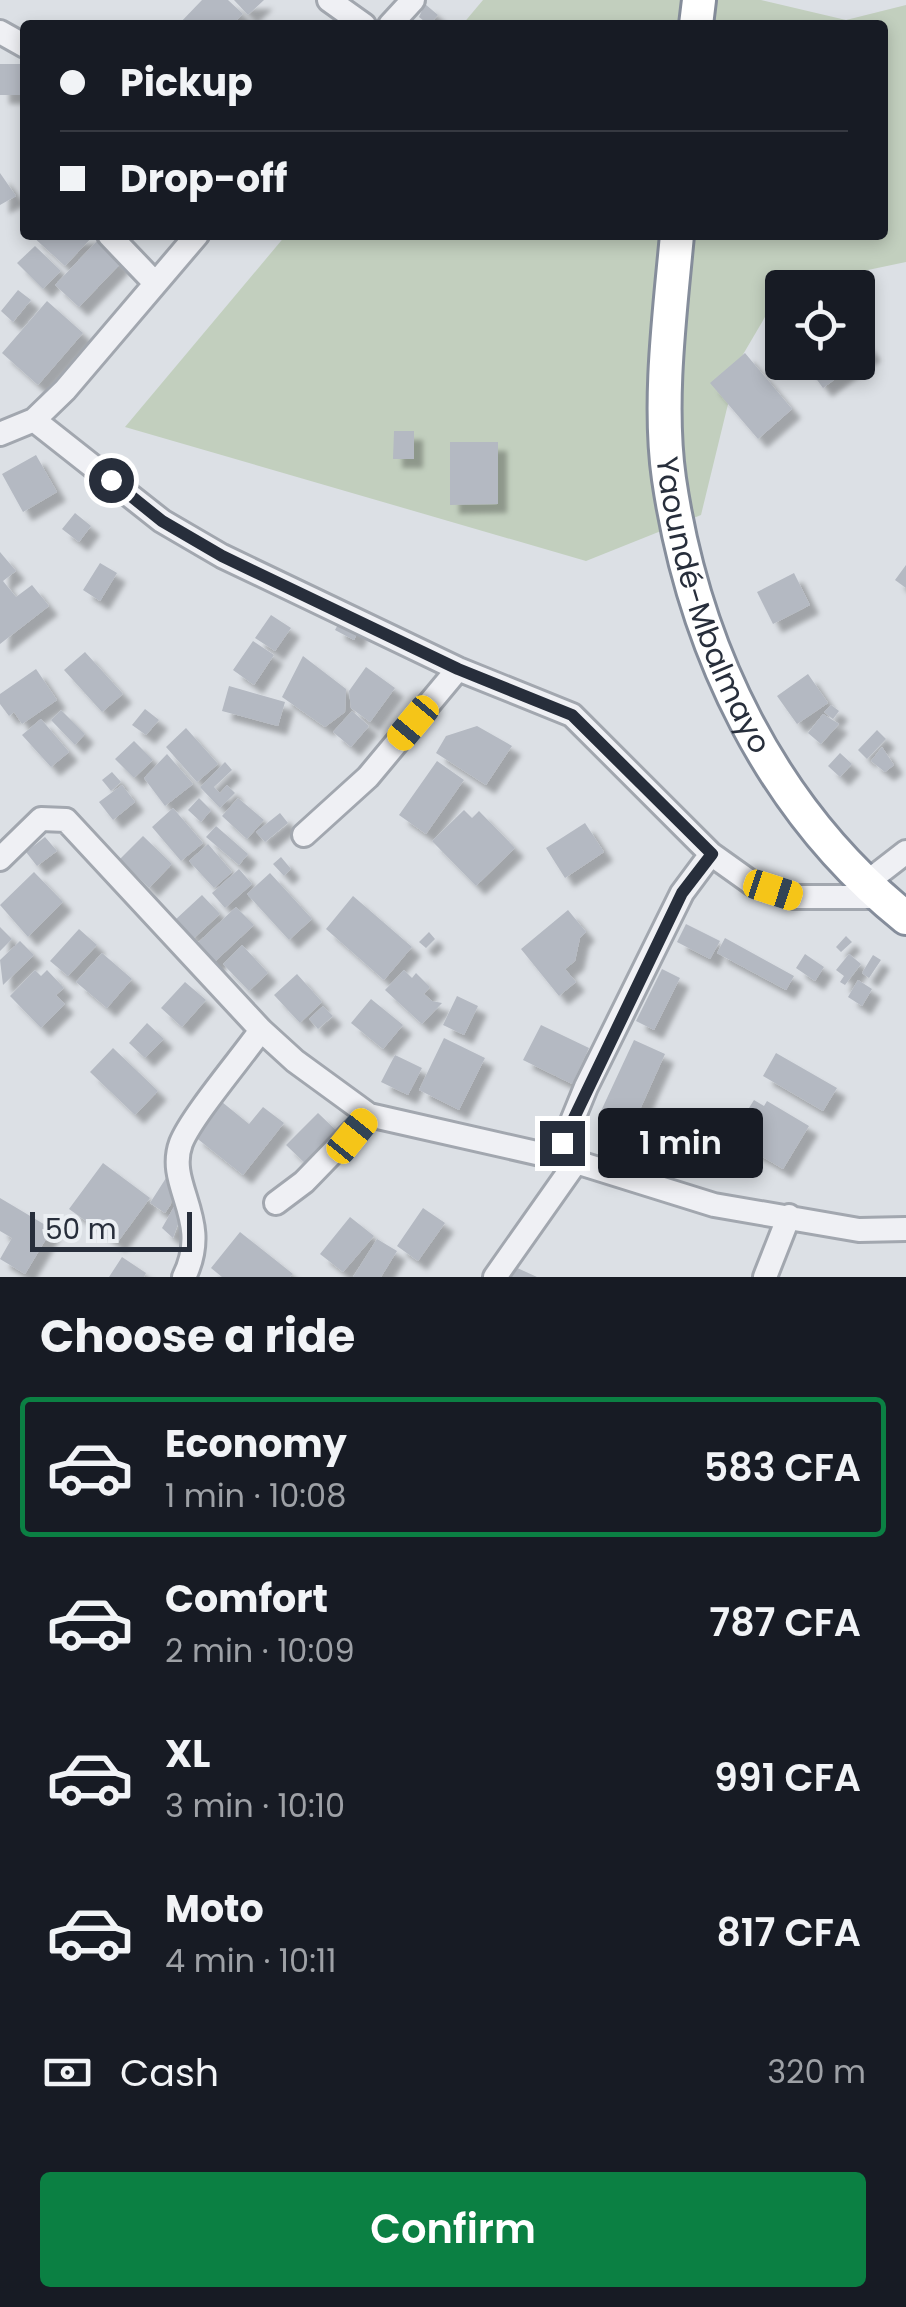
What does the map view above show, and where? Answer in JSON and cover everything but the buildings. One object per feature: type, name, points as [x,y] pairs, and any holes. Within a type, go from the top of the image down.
[{"type":"highway","name":"Yaoundé-Mbalmayo","points":[[677,240],[668,341],[668,476],[692,590],[739,716],[803,815],[873,890],[906,918]]},
{"type":"street","points":[[328,0],[357,20]]},
{"type":"street","points":[[395,20],[413,0]]},
{"type":"street","points":[[114,240],[154,282]]},
{"type":"street","points":[[0,434],[34,420],[66,390],[192,240]]},
{"type":"street","points":[[34,420],[162,521],[222,556],[458,669],[572,715],[712,854],[753,884],[793,897],[873,890],[906,852]]},
{"type":"street","points":[[304,836],[368,777],[458,669]]},
{"type":"street","points":[[0,858],[41,819],[66,820],[261,1030],[294,1061],[369,1115],[566,1160],[714,1205],[859,1230],[906,1228]]},
{"type":"street","points":[[495,1277],[566,1160],[586,1087],[682,893],[712,854]]},
{"type":"street","points":[[184,1277],[197,1240],[178,1168],[181,1143],[261,1030]]},
{"type":"street","points":[[276,1203],[304,1182],[369,1115]]},
{"type":"street","points":[[765,1277],[788,1216]]},
{"type":"green space","points":[[483,0],[761,0],[846,20],[466,20]]},
{"type":"green space","points":[[906,5],[906,262],[868,270],[765,270],[765,317],[738,363],[701,515],[586,561],[125,427],[282,240],[888,240],[888,20],[846,20]]},
{"type":"route","points":[[111,480],[162,521],[222,556],[458,669],[572,715],[712,854],[682,893],[562,1143]]}]
